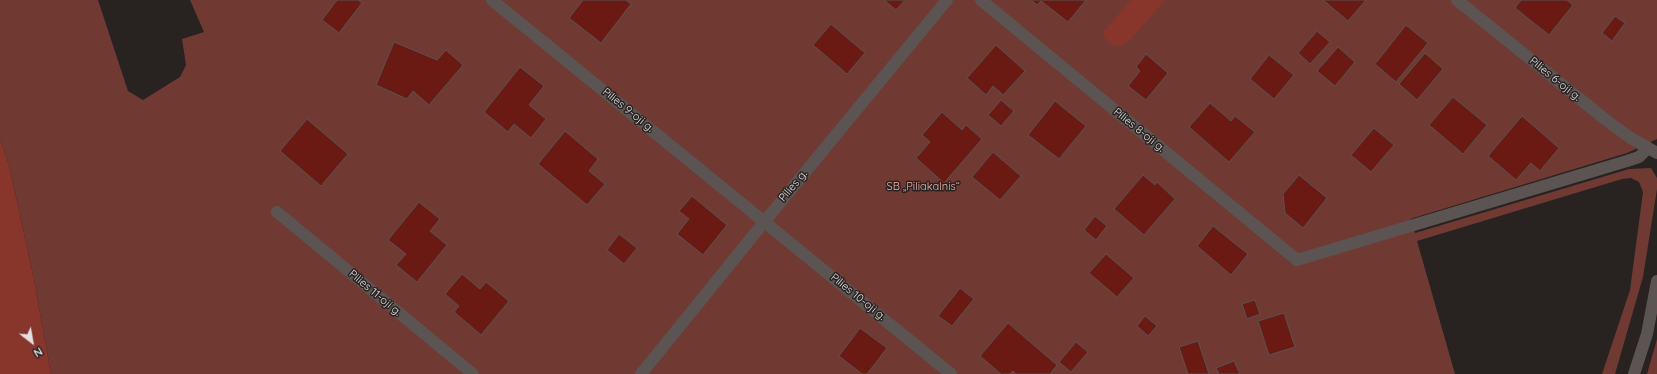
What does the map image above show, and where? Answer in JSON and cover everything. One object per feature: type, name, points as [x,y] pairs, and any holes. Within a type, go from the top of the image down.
[{"type":"street","name":"Pilies 9-oji g.","points":[[492,0],[765,221]]},
{"type":"street","name":"Pilies g.","points":[[641,374],[947,0]]},
{"type":"street","name":"Pilies 8-oji g.","points":[[980,0],[1297,260],[1628,161],[1653,150]]},
{"type":"street","name":"Pilies 6-oji g.","points":[[1457,0],[1606,120],[1629,137],[1653,150]]},
{"type":"street","name":"Pilies 11-oji g.","points":[[277,212],[473,374]]},
{"type":"street","name":"Pilies 10-oji g.","points":[[765,221],[951,374]]},
{"type":"street","points":[[1634,374],[1647,334],[1657,281]]},
{"type":"green space","name":"SB „Piliakalnis“","points":[[0,0],[98,0],[128,91],[143,100],[180,77],[186,65],[182,39],[204,32],[190,0],[1657,0],[1657,139],[1627,153],[1410,219],[1415,233],[1629,169],[1651,168],[1657,178],[1657,189],[1643,277],[1615,374],[1602,374],[1630,290],[1643,192],[1639,182],[1631,178],[1622,179],[1417,241],[1455,374],[51,374],[34,279],[9,165],[0,139]]},
{"type":"green space","points":[[1657,339],[1657,374],[1647,374]]},
{"type":"shaded area","points":[[1131,0],[1165,0],[1129,41],[1122,45],[1113,46],[1103,36],[1104,31]]},
{"type":"shaded area","points":[[0,139],[9,165],[34,279],[51,374],[0,374]]},
{"type":"building","points":[[337,0],[358,0],[362,3],[339,33],[322,20]]},
{"type":"building","points":[[583,0],[626,0],[631,4],[601,43],[569,18]]},
{"type":"building","points":[[884,0],[905,0],[896,10]]},
{"type":"building","points":[[1031,0],[1086,0],[1068,22],[1041,1],[1037,5]]},
{"type":"building","points":[[1323,0],[1366,0],[1348,21]]},
{"type":"building","points":[[1521,0],[1567,0],[1573,5],[1549,35],[1515,8]]},
{"type":"building","points":[[1615,16],[1625,23],[1612,41],[1602,33]]},
{"type":"building","points":[[831,24],[865,53],[847,74],[813,45]]},
{"type":"building","points":[[1406,25],[1428,43],[1396,82],[1375,64]]},
{"type":"building","points":[[1317,31],[1330,42],[1310,64],[1298,53]]},
{"type":"building","points":[[394,42],[437,60],[446,50],[463,65],[429,105],[413,91],[407,99],[376,85]]},
{"type":"building","points":[[996,45],[1025,71],[1003,95],[993,86],[986,95],[967,78]]},
{"type":"building","points":[[1338,47],[1355,62],[1335,86],[1317,71]]},
{"type":"building","points":[[1425,53],[1443,69],[1417,100],[1399,84]]},
{"type":"building","points":[[1146,54],[1168,73],[1146,100],[1128,86],[1140,71],[1136,67]]},
{"type":"building","points":[[1269,55],[1294,75],[1274,99],[1250,79]]},
{"type":"building","points":[[520,67],[544,86],[529,105],[546,119],[531,138],[514,124],[508,132],[484,112]]},
{"type":"building","points":[[1453,97],[1487,125],[1463,154],[1429,125]]},
{"type":"building","points":[[1001,100],[1014,111],[1001,126],[988,115]]},
{"type":"building","points":[[1055,101],[1086,126],[1059,159],[1028,135]]},
{"type":"building","points":[[1210,103],[1231,121],[1235,116],[1255,132],[1229,162],[1189,127]]},
{"type":"building","points":[[942,112],[962,130],[966,125],[982,139],[944,183],[916,158],[930,142],[922,135]]},
{"type":"building","points":[[1522,116],[1559,148],[1540,171],[1531,163],[1516,180],[1488,156]]},
{"type":"building","points":[[307,119],[348,154],[321,186],[280,151]]},
{"type":"building","points":[[1374,128],[1394,145],[1371,172],[1351,155]]},
{"type":"building","points":[[565,131],[598,159],[589,171],[605,184],[587,205],[538,164]]},
{"type":"building","points":[[993,152],[1021,176],[1000,200],[972,177]]},
{"type":"building","points":[[1143,175],[1155,185],[1157,182],[1175,199],[1144,235],[1114,209]]},
{"type":"building","points":[[1299,175],[1327,198],[1303,228],[1285,213],[1283,194]]},
{"type":"building","points":[[692,196],[727,225],[703,255],[677,234],[689,219],[679,211]]},
{"type":"building","points":[[419,202],[440,219],[430,231],[447,245],[417,282],[396,265],[406,254],[388,240]]},
{"type":"building","points":[[1095,216],[1107,226],[1096,240],[1084,230]]},
{"type":"building","points":[[1213,226],[1248,254],[1231,275],[1197,246]]},
{"type":"building","points":[[619,234],[637,248],[624,264],[607,250]]},
{"type":"building","points":[[1106,254],[1134,278],[1117,297],[1089,273]]},
{"type":"building","points":[[462,274],[480,289],[486,282],[509,301],[481,335],[454,312],[459,306],[445,294]]},
{"type":"building","points":[[960,288],[974,299],[952,326],[938,316]]},
{"type":"building","points":[[1255,300],[1260,314],[1247,319],[1242,304]]},
{"type":"building","points":[[1284,313],[1295,347],[1269,355],[1258,321]]},
{"type":"building","points":[[1145,316],[1157,326],[1148,336],[1137,326]]},
{"type":"building","points":[[1008,323],[1057,365],[1050,374],[1016,374],[1013,371],[1010,374],[1001,374],[980,356]]},
{"type":"building","points":[[860,328],[887,348],[867,374],[862,374],[839,356]]},
{"type":"building","points":[[1198,341],[1209,374],[1188,374],[1179,347]]},
{"type":"building","points":[[1076,342],[1088,352],[1071,372],[1059,362]]},
{"type":"building","points":[[1234,361],[1240,374],[1219,374],[1216,368]]}]
